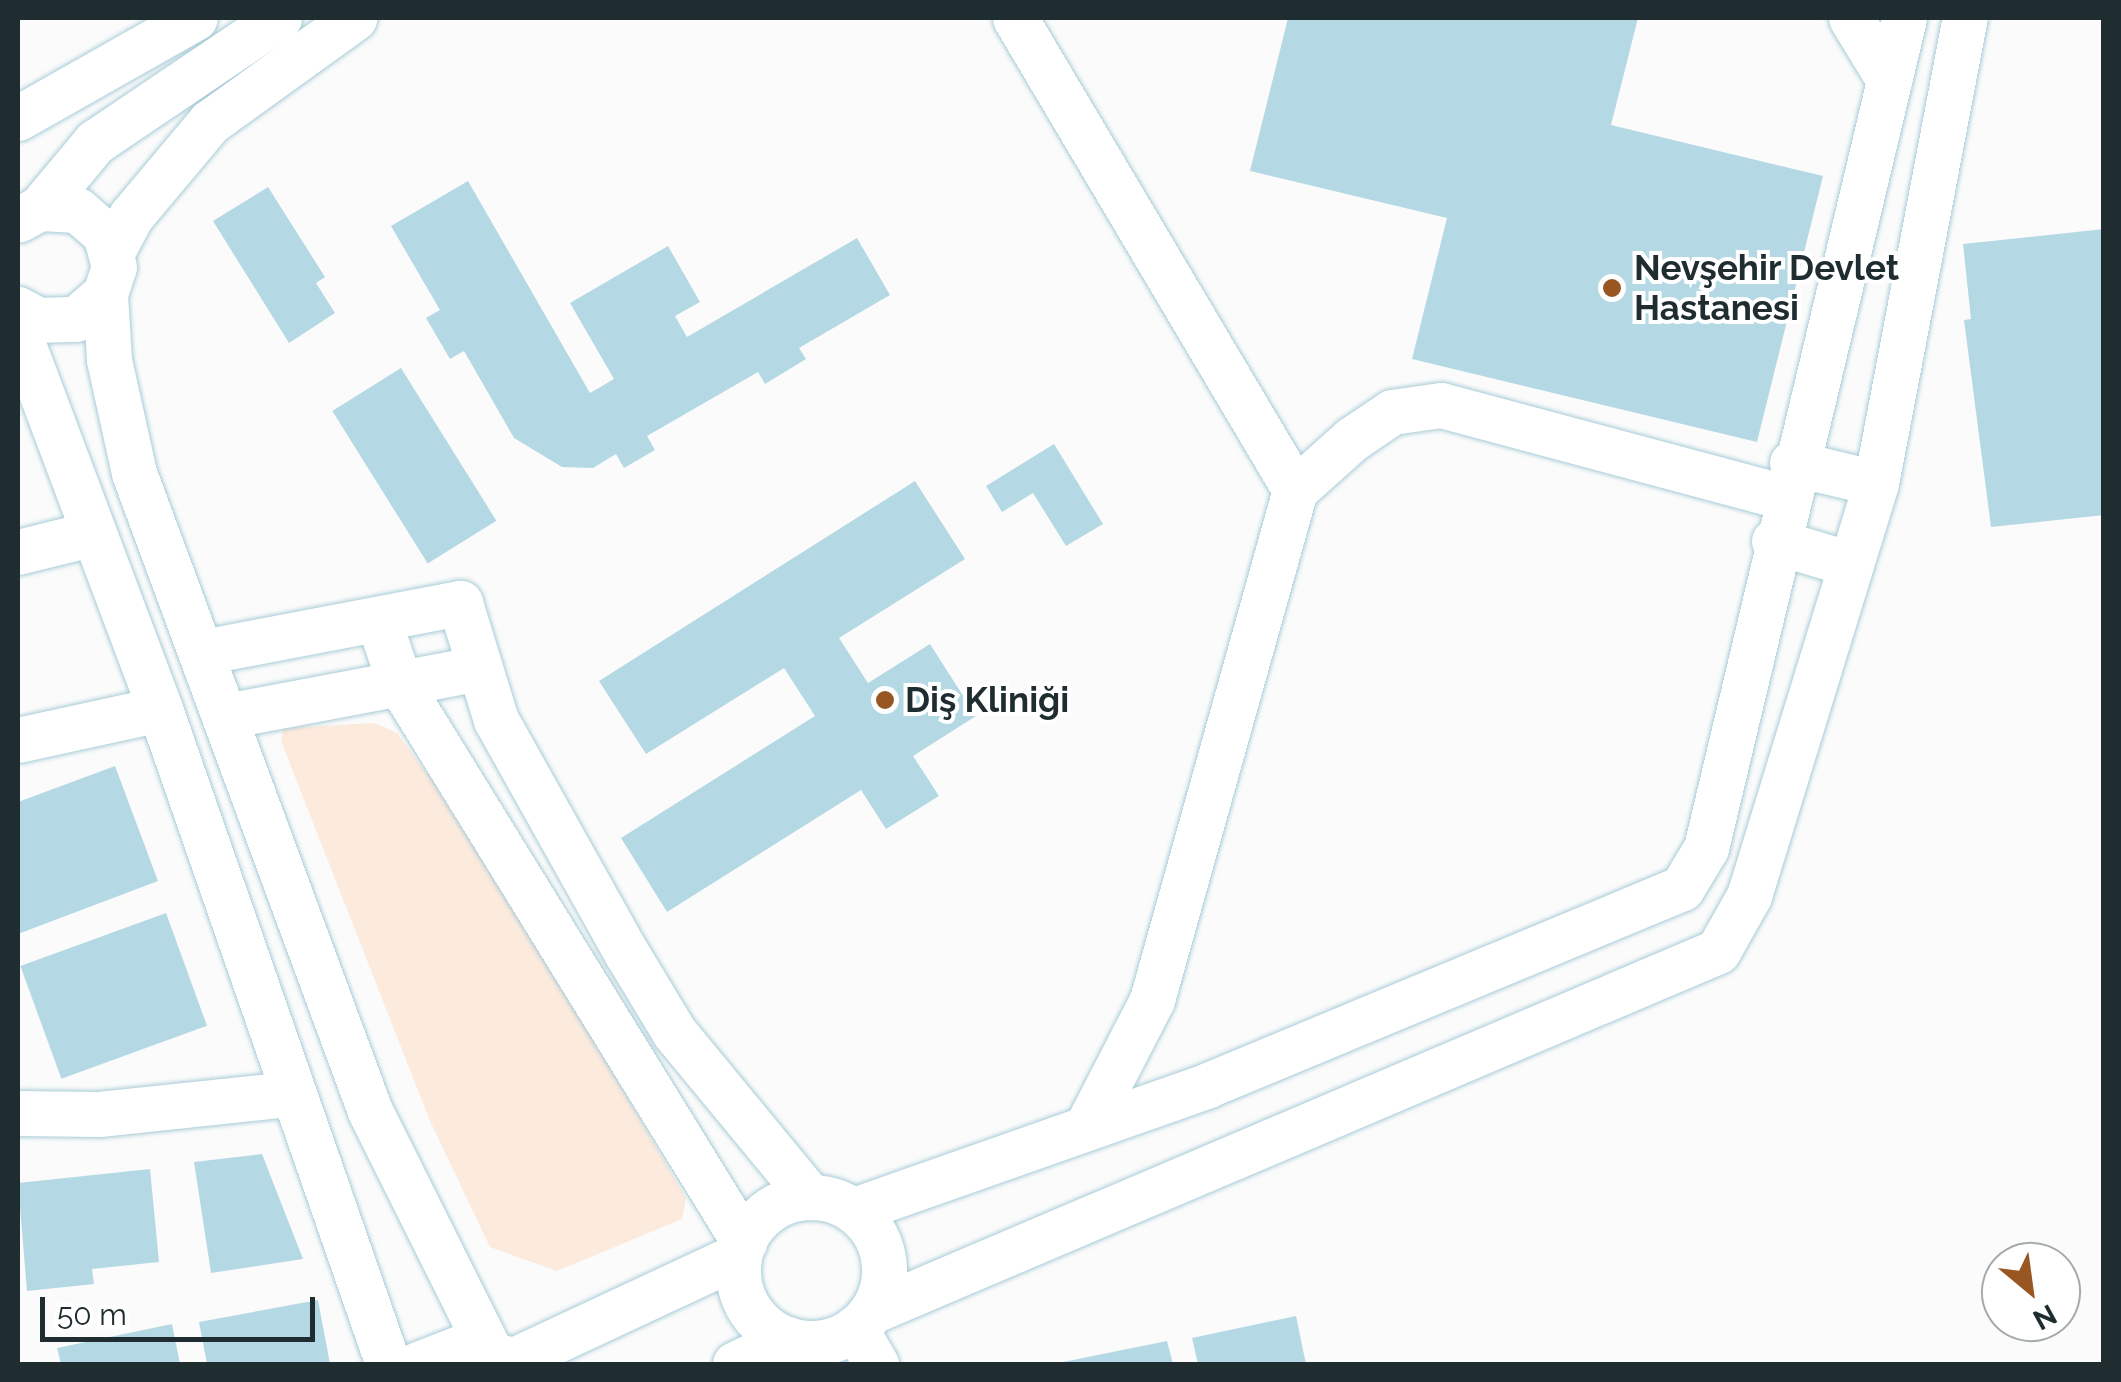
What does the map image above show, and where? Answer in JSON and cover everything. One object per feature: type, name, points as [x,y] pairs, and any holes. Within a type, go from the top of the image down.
[{"type":"street","points":[[18,118],[194,18]]},
{"type":"street","points":[[29,214],[96,142],[279,18]]},
{"type":"street","points":[[18,308],[58,323],[76,319],[108,273],[131,216],[210,122],[354,18]]},
{"type":"street","points":[[1015,18],[1295,490]]},
{"type":"street","points":[[1850,18],[1889,80]]},
{"type":"street","points":[[202,652],[460,603],[480,668],[526,780],[674,1032],[810,1197],[854,1210],[1208,1085],[1616,921],[1682,888],[1706,848],[1788,480],[1904,18]]},
{"type":"street","points":[[735,1364],[868,1335],[1235,1154],[1646,986],[1718,951],[1749,896],[1876,483],[1965,18]]},
{"type":"street","points":[[29,214],[77,210],[106,234],[109,360],[134,472],[370,1111],[507,1358]]},
{"type":"street","points":[[18,331],[90,534],[160,709],[290,1094],[388,1364]]},
{"type":"street","points":[[1086,1128],[1152,1000],[1295,490],[1392,412],[1428,405],[1788,480],[1876,483]]},
{"type":"street","points":[[18,552],[90,534]]},
{"type":"street","points":[[1774,541],[1850,564]]},
{"type":"street","points":[[378,619],[400,684],[742,1249],[753,1315],[804,1349]]},
{"type":"street","points":[[226,716],[480,668]]},
{"type":"street","points":[[18,740],[160,709]]},
{"type":"street","points":[[1682,888],[1718,951]]},
{"type":"street","points":[[1616,921],[1646,986]]},
{"type":"street","points":[[1208,1085],[1235,1154]]},
{"type":"street","points":[[18,1112],[290,1094]]},
{"type":"street","points":[[418,1364],[462,1347],[507,1358],[742,1249],[770,1210],[810,1197]]},
{"type":"street","points":[[854,1210],[881,1246],[882,1291],[868,1335]]},
{"type":"shaded area","points":[[374,723],[397,733],[432,780],[570,999],[686,1198],[682,1219],[557,1271],[490,1247],[430,1121],[281,741],[283,728]]},
{"type":"building","name":"Nevşehir Devlet Hastanesi","points":[[1288,18],[1638,18],[1611,125],[1823,176],[1757,442],[1412,359],[1447,218],[1250,171]]},
{"type":"building","points":[[468,181],[590,393],[614,379],[570,303],[668,246],[700,302],[675,316],[687,337],[857,238],[890,295],[799,348],[806,359],[765,384],[758,372],[647,436],[655,450],[624,468],[616,454],[593,468],[562,467],[514,438],[464,351],[450,359],[426,318],[440,310],[391,226]]},
{"type":"building","points":[[268,187],[325,277],[316,283],[335,313],[289,343],[213,221]]},
{"type":"building","points":[[2104,229],[2104,515],[1991,527],[1964,320],[1971,319],[1963,244]]},
{"type":"building","points":[[401,368],[496,521],[428,564],[332,411]]},
{"type":"building","points":[[1054,444],[1103,524],[1066,546],[1033,493],[1002,512],[986,486]]},
{"type":"building","name":"Diş Kliniği","points":[[915,481],[965,559],[839,638],[868,683],[930,644],[976,716],[913,756],[939,796],[886,829],[861,790],[667,912],[621,838],[815,716],[784,668],[646,754],[599,681]]},
{"type":"building","points":[[115,766],[158,881],[18,934],[18,802]]},
{"type":"building","points":[[166,913],[207,1026],[61,1079],[20,966]]},
{"type":"building","points":[[262,1154],[303,1259],[211,1273],[194,1162]]},
{"type":"building","points":[[150,1169],[159,1262],[92,1269],[94,1284],[27,1291],[18,1183]]},
{"type":"building","points":[[318,1300],[330,1364],[207,1364],[199,1322]]},
{"type":"building","points":[[1296,1316],[1306,1364],[1198,1364],[1192,1338]]},
{"type":"building","points":[[172,1324],[180,1364],[61,1364],[57,1348]]},
{"type":"building","points":[[1167,1341],[1173,1364],[1058,1364],[1058,1363]]},
{"type":"place","name":"Nevşehir Devlet Hastanesi","points":[[1612,288]]},
{"type":"place","name":"Diş Kliniği","points":[[885,700]]}]
